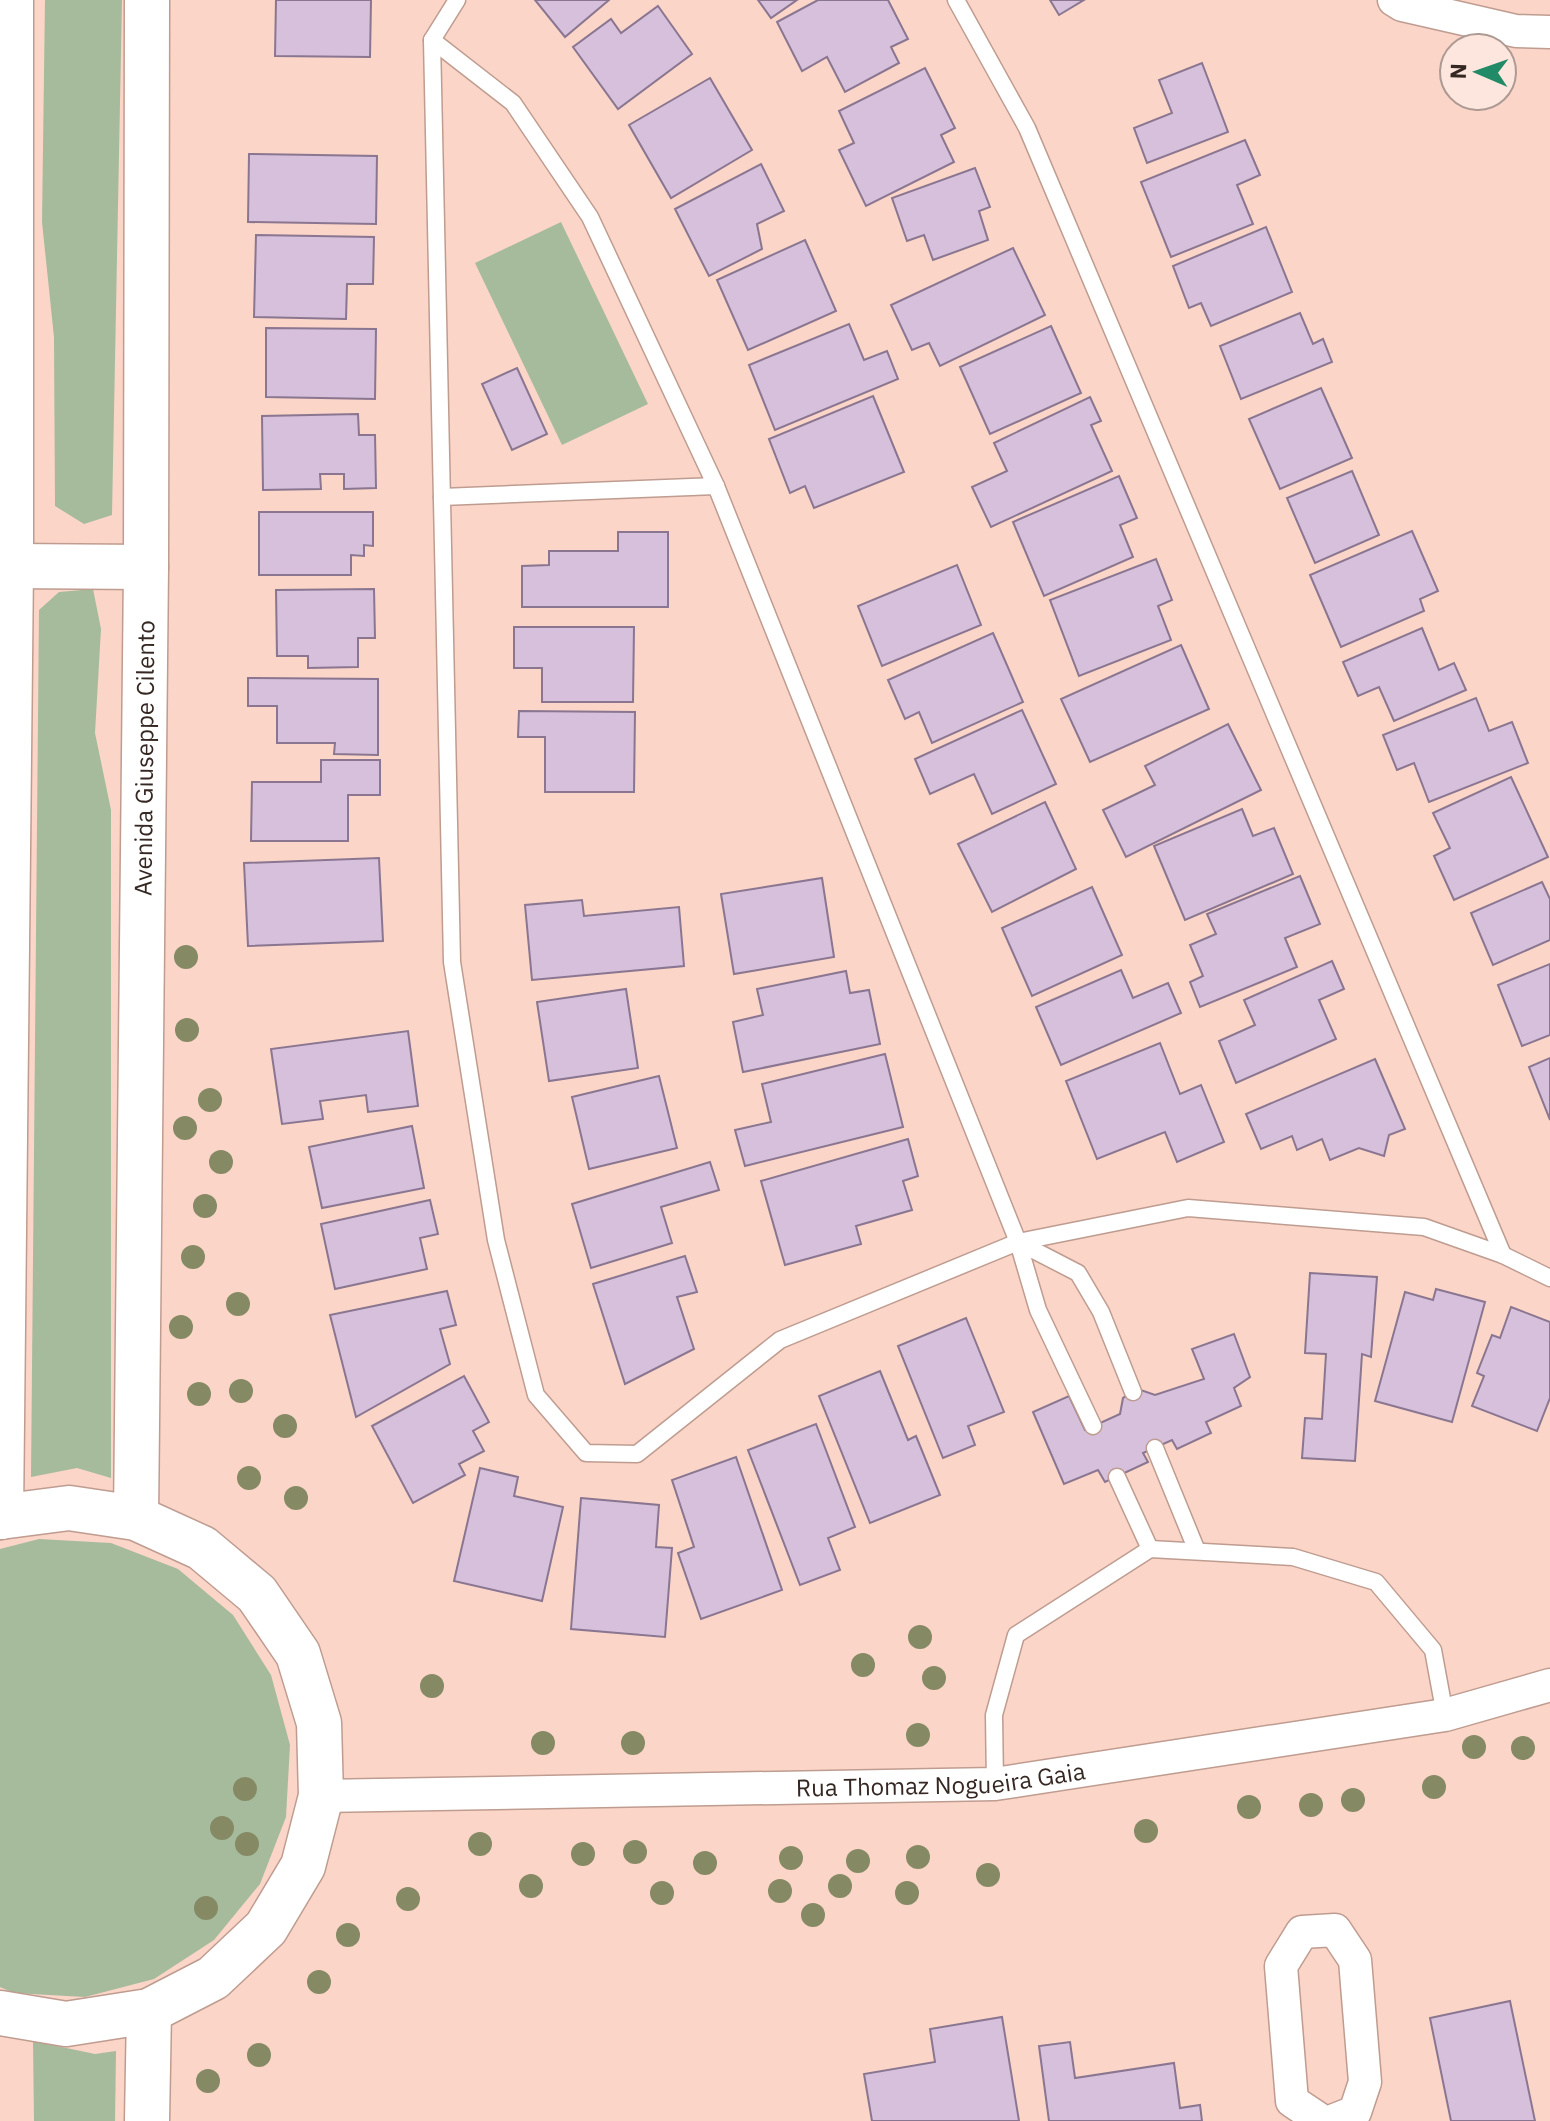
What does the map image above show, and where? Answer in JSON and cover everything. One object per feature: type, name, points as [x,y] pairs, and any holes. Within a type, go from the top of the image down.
[{"type":"street","points":[[0,2013],[66,2024],[149,2011],[213,1978],[266,1928],[303,1866],[321,1796],[319,1723],[298,1654],[257,1594],[202,1548],[136,1518],[69,1508],[1,1517],[11,566],[11,0]]},
{"type":"street","name":"Avenida Giuseppe Cilento","points":[[136,1518],[146,567],[147,0]]},
{"type":"street","points":[[1394,0],[1402,5],[1516,31],[1550,32]]},
{"type":"street","points":[[11,566],[146,567]]},
{"type":"street","name":"Rua Thomaz Nogueira Gaia","points":[[321,1796],[995,1784],[1445,1715],[1550,1685]]},
{"type":"street","points":[[1322,2121],[1292,2101],[1281,1966],[1302,1932],[1335,1930],[1355,1960],[1365,2082],[1355,2112],[1332,2121]]},
{"type":"street","points":[[147,2121],[149,2011]]},
{"type":"lane","points":[[457,0],[432,40],[452,962],[496,1240],[536,1395],[586,1453],[637,1454],[780,1340],[1018,1242],[1188,1208],[1424,1227],[1546,1273]]},
{"type":"lane","points":[[956,0],[1027,128],[1503,1255]]},
{"type":"lane","points":[[432,40],[513,103],[590,217],[716,486],[1018,1242],[1038,1310],[1093,1426]]},
{"type":"lane","points":[[442,497],[716,486]]},
{"type":"lane","points":[[1018,1242],[1078,1273],[1101,1312],[1133,1392]]},
{"type":"lane","points":[[1155,1448],[1197,1551]]},
{"type":"lane","points":[[1117,1477],[1150,1549]]},
{"type":"lane","points":[[995,1784],[994,1715],[1016,1635],[1150,1549],[1293,1557],[1376,1582],[1433,1650],[1445,1715]]},
{"type":"green space","points":[[45,0],[122,0],[112,515],[84,524],[55,506],[54,337],[42,222]]},
{"type":"green space","points":[[561,222],[648,404],[562,445],[475,263]]},
{"type":"green space","points":[[93,589],[101,629],[95,733],[111,810],[111,1478],[77,1468],[31,1477],[39,610],[59,592]]},
{"type":"green space","points":[[39,1539],[111,1543],[178,1569],[233,1615],[271,1675],[290,1745],[286,1817],[260,1884],[214,1940],[154,1979],[85,1997],[14,1993],[0,1987],[0,1549]]},
{"type":"green space","points":[[33,2041],[95,2054],[116,2051],[115,2121],[34,2121]]},
{"type":"building","points":[[276,0],[371,0],[370,57],[275,56]]},
{"type":"building","points":[[535,0],[609,0],[565,37]]},
{"type":"building","points":[[758,0],[797,0],[771,18]]},
{"type":"building","points":[[818,0],[888,0],[908,39],[891,47],[899,63],[845,92],[827,57],[802,71],[777,22]]},
{"type":"building","points":[[1050,0],[1084,0],[1059,15]]},
{"type":"building","points":[[658,6],[692,54],[618,109],[573,47],[611,19],[621,33]]},
{"type":"building","points":[[1202,63],[1228,132],[1147,163],[1134,128],[1172,113],[1159,80]]},
{"type":"building","points":[[925,68],[955,128],[941,135],[954,162],[866,206],[839,150],[854,143],[839,111]]},
{"type":"building","points":[[710,78],[752,150],[671,198],[629,125]]},
{"type":"building","points":[[1245,140],[1260,175],[1237,185],[1253,224],[1171,257],[1141,182]]},
{"type":"building","points":[[249,154],[377,156],[376,224],[248,222]]},
{"type":"building","points":[[761,164],[784,211],[757,224],[762,249],[709,276],[675,209]]},
{"type":"building","points":[[975,168],[990,207],[979,211],[988,240],[933,260],[924,235],[907,241],[892,198]]},
{"type":"building","points":[[1266,227],[1292,292],[1211,326],[1201,303],[1189,308],[1173,266]]},
{"type":"building","points":[[256,235],[374,237],[373,284],[347,284],[346,319],[254,317]]},
{"type":"building","points":[[805,240],[836,311],[748,350],[717,280]]},
{"type":"building","points":[[1013,248],[1045,315],[940,366],[929,343],[912,350],[891,305]]},
{"type":"building","points":[[1300,313],[1313,344],[1323,339],[1332,362],[1241,399],[1220,346]]},
{"type":"building","points":[[849,324],[864,360],[887,351],[898,379],[775,430],[749,365]]},
{"type":"building","points":[[1051,326],[1081,393],[990,434],[960,367]]},
{"type":"building","points":[[266,328],[376,329],[375,399],[266,397]]},
{"type":"building","points":[[517,368],[547,434],[512,450],[482,384]]},
{"type":"building","points":[[1321,388],[1352,458],[1280,489],[1249,419]]},
{"type":"building","points":[[873,396],[904,472],[814,508],[805,486],[790,493],[769,439]]},
{"type":"building","points":[[1090,397],[1101,421],[1091,425],[1112,471],[991,527],[972,487],[1007,471],[994,443]]},
{"type":"building","points":[[358,414],[359,435],[375,435],[376,488],[344,489],[344,474],[320,474],[321,489],[263,490],[262,416]]},
{"type":"building","points":[[1352,471],[1379,535],[1315,563],[1287,498]]},
{"type":"building","points":[[1119,476],[1137,518],[1120,525],[1133,557],[1044,596],[1013,522]]},
{"type":"building","points":[[259,512],[373,512],[373,546],[364,545],[364,556],[351,555],[351,575],[259,575]]},
{"type":"building","points":[[1412,531],[1438,591],[1420,599],[1424,611],[1341,647],[1310,575]]},
{"type":"building","points":[[618,532],[668,532],[668,607],[522,607],[522,566],[549,565],[549,551],[618,551]]},
{"type":"building","points":[[1156,559],[1172,600],[1158,606],[1171,640],[1079,676],[1050,600]]},
{"type":"building","points":[[957,565],[981,625],[882,666],[858,606]]},
{"type":"building","points":[[374,589],[375,638],[358,638],[358,667],[308,668],[308,656],[277,656],[276,590]]},
{"type":"building","points":[[514,627],[634,627],[633,702],[542,702],[542,668],[514,668]]},
{"type":"building","points":[[1422,628],[1439,670],[1454,663],[1466,690],[1394,721],[1379,687],[1358,696],[1343,662]]},
{"type":"building","points":[[993,633],[1023,702],[932,743],[919,712],[905,719],[888,680]]},
{"type":"building","points":[[1181,645],[1209,709],[1090,762],[1061,699]]},
{"type":"building","points":[[248,678],[378,679],[378,755],[334,754],[335,743],[277,743],[277,706],[248,706]]},
{"type":"building","points":[[1476,698],[1489,731],[1512,722],[1528,763],[1429,802],[1414,763],[1397,770],[1383,735]]},
{"type":"building","points":[[1022,710],[1056,784],[992,814],[974,774],[930,794],[915,759]]},
{"type":"building","points":[[519,711],[635,712],[634,792],[545,792],[545,737],[518,737]]},
{"type":"building","points":[[1228,724],[1261,790],[1126,857],[1103,810],[1155,785],[1145,766]]},
{"type":"building","points":[[321,760],[380,760],[380,795],[348,795],[348,841],[251,841],[252,782],[321,782]]},
{"type":"building","points":[[1511,777],[1548,857],[1454,900],[1434,856],[1450,848],[1433,813]]},
{"type":"building","points":[[1045,802],[1076,869],[992,912],[958,844]]},
{"type":"building","points":[[1242,809],[1253,836],[1274,828],[1293,874],[1185,920],[1154,846]]},
{"type":"building","points":[[379,858],[383,941],[248,946],[244,863]]},
{"type":"building","points":[[1300,876],[1320,924],[1285,938],[1297,967],[1200,1007],[1190,982],[1203,976],[1190,945],[1216,934],[1207,914]]},
{"type":"building","points":[[822,878],[834,957],[734,974],[721,894]]},
{"type":"building","points":[[1542,882],[1550,899],[1550,940],[1493,965],[1471,913]]},
{"type":"building","points":[[1092,887],[1122,955],[1032,996],[1002,928]]},
{"type":"building","points":[[582,900],[584,916],[679,907],[684,966],[532,980],[525,905]]},
{"type":"building","points":[[1332,961],[1344,989],[1319,1000],[1336,1039],[1236,1083],[1219,1041],[1255,1025],[1244,1000]]},
{"type":"building","points":[[1550,964],[1550,1035],[1522,1046],[1498,985]]},
{"type":"building","points":[[1121,970],[1133,998],[1168,983],[1181,1013],[1061,1065],[1036,1007]]},
{"type":"building","points":[[846,971],[850,993],[869,990],[880,1044],[743,1072],[733,1022],[763,1015],[757,989]]},
{"type":"building","points":[[626,989],[638,1068],[549,1081],[537,1002]]},
{"type":"building","points":[[408,1031],[418,1106],[368,1112],[366,1095],[320,1101],[323,1119],[282,1124],[271,1049]]},
{"type":"building","points":[[1160,1043],[1180,1094],[1201,1085],[1224,1142],[1177,1162],[1165,1132],[1097,1159],[1066,1081]]},
{"type":"building","points":[[885,1054],[903,1127],[745,1166],[735,1130],[771,1122],[762,1084]]},
{"type":"building","points":[[1550,1058],[1550,1120],[1529,1067]]},
{"type":"building","points":[[1375,1059],[1405,1129],[1389,1135],[1384,1156],[1359,1148],[1330,1160],[1322,1139],[1297,1150],[1292,1136],[1261,1149],[1246,1114]]},
{"type":"building","points":[[659,1076],[677,1148],[589,1169],[572,1097]]},
{"type":"building","points":[[412,1126],[424,1188],[322,1208],[309,1147]]},
{"type":"building","points":[[908,1139],[918,1176],[903,1181],[912,1210],[856,1226],[861,1244],[785,1265],[761,1181]]},
{"type":"building","points":[[710,1162],[719,1190],[661,1207],[672,1243],[591,1268],[572,1204]]},
{"type":"building","points":[[430,1200],[438,1234],[420,1238],[427,1269],[335,1289],[321,1224]]},
{"type":"building","points":[[685,1256],[697,1292],[677,1297],[694,1349],[625,1384],[593,1284]]},
{"type":"building","points":[[1310,1273],[1377,1277],[1371,1357],[1362,1354],[1355,1461],[1302,1458],[1305,1418],[1322,1419],[1326,1354],[1305,1353]]},
{"type":"building","points":[[1436,1289],[1485,1302],[1452,1422],[1375,1401],[1405,1292],[1433,1300]]},
{"type":"building","points":[[447,1291],[456,1325],[440,1329],[450,1364],[356,1417],[330,1315]]},
{"type":"building","points":[[1511,1307],[1550,1322],[1550,1398],[1537,1431],[1472,1406],[1484,1376],[1477,1373],[1492,1335],[1500,1338]]},
{"type":"building","points":[[966,1318],[1004,1412],[968,1426],[975,1445],[943,1458],[898,1346]]},
{"type":"building","points":[[1234,1334],[1250,1377],[1234,1388],[1241,1406],[1206,1422],[1211,1433],[1177,1449],[1172,1440],[1143,1453],[1148,1462],[1105,1482],[1098,1470],[1064,1484],[1033,1412],[1069,1396],[1085,1430],[1120,1414],[1123,1398],[1138,1389],[1155,1395],[1204,1379],[1192,1349]]},
{"type":"building","points":[[880,1371],[908,1440],[916,1436],[940,1495],[870,1523],[819,1396]]},
{"type":"building","points":[[464,1376],[489,1422],[473,1431],[484,1451],[459,1464],[465,1475],[413,1503],[372,1426]]},
{"type":"building","points":[[816,1424],[855,1527],[828,1538],[840,1570],[800,1585],[748,1450]]},
{"type":"building","points":[[736,1457],[782,1590],[701,1619],[678,1553],[694,1547],[672,1480]]},
{"type":"building","points":[[480,1468],[518,1477],[514,1496],[563,1507],[542,1601],[454,1581]]},
{"type":"building","points":[[581,1498],[659,1505],[656,1547],[672,1548],[665,1637],[571,1629]]},
{"type":"building","points":[[1510,2001],[1535,2121],[1451,2121],[1430,2018]]},
{"type":"building","points":[[1002,2017],[1019,2121],[872,2121],[864,2074],[935,2062],[930,2029]]},
{"type":"building","points":[[1070,2042],[1075,2078],[1174,2063],[1180,2108],[1200,2105],[1202,2121],[1049,2121],[1039,2046]]}]
